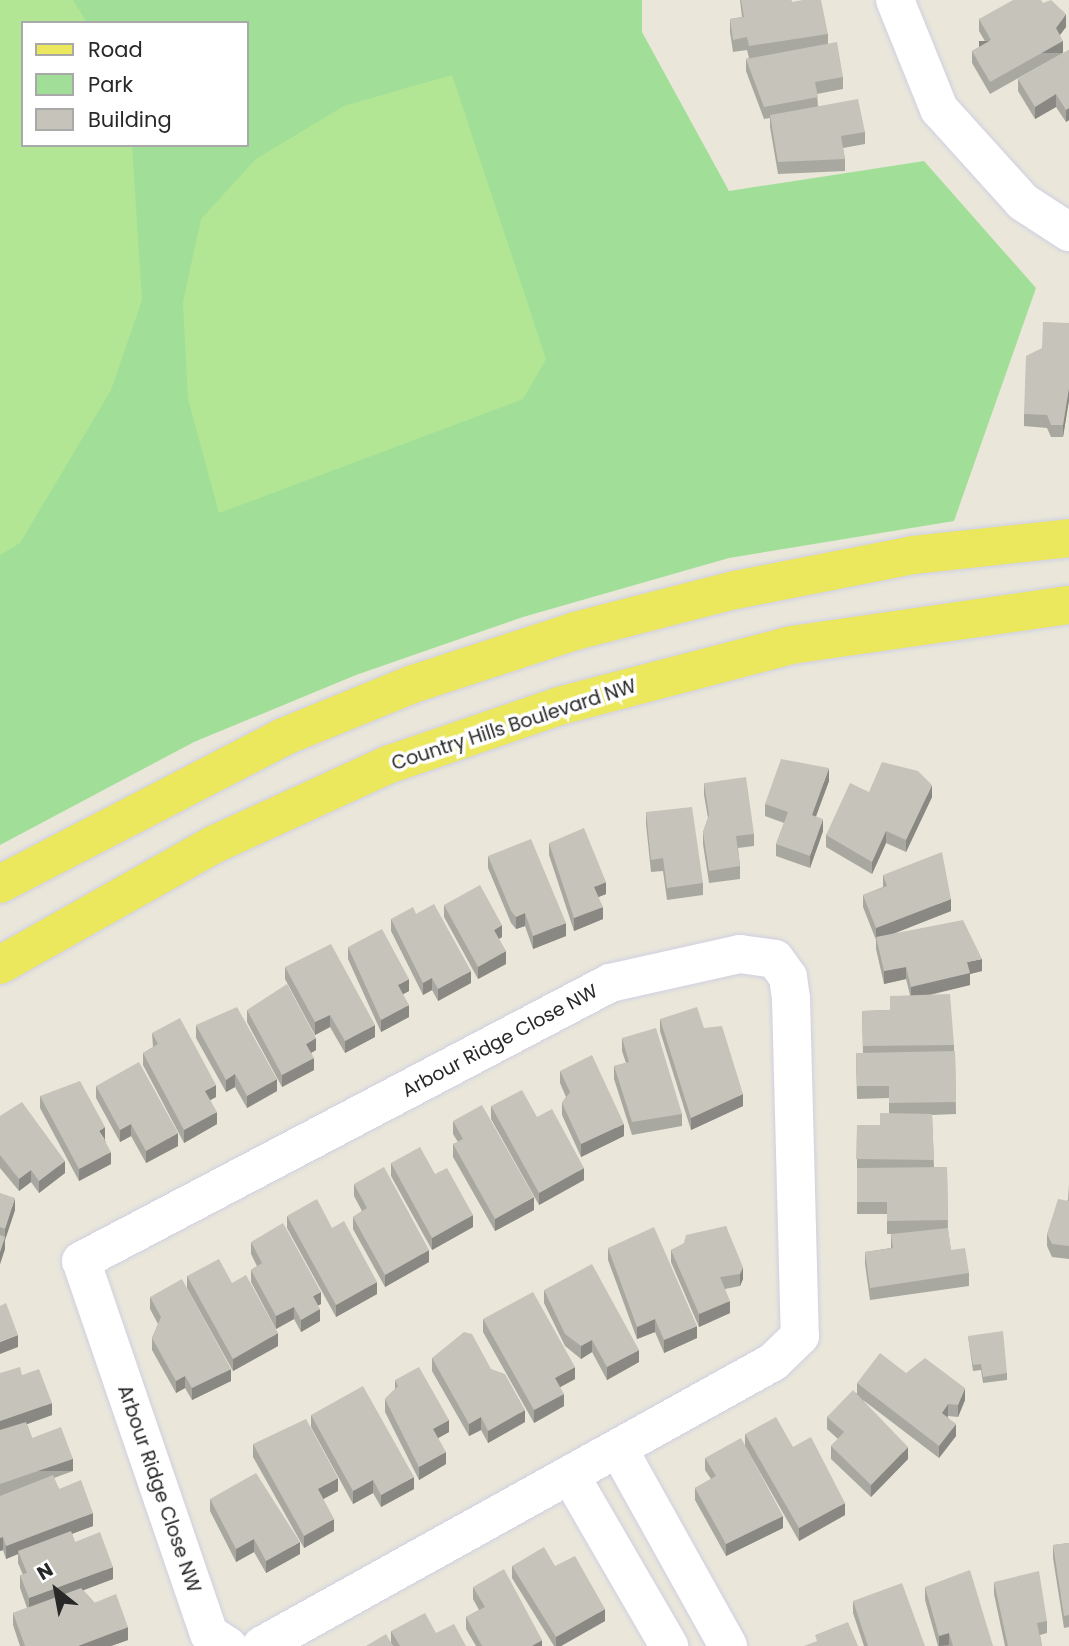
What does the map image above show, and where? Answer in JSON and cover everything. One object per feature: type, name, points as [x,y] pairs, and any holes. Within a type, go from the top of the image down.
[{"type":"main road","points":[[0,884],[284,737],[413,684],[550,639],[735,590],[885,560],[1069,538]]},
{"type":"main road","name":"Country Hills Boulevard NW","points":[[0,965],[215,844],[390,764],[559,706],[791,645],[1069,605]]},
{"type":"street","points":[[895,0],[939,109],[1023,202],[1069,232]]},
{"type":"street","name":"Arbour Ridge Close NW","points":[[228,1646],[209,1634],[81,1261],[611,983],[761,954],[775,959],[788,977],[792,999],[800,1336],[773,1362],[619,1450],[261,1646]]},
{"type":"street","points":[[619,1450],[729,1646]]},
{"type":"street","points":[[570,1475],[669,1646]]},
{"type":"green space","points":[[0,0],[642,0],[642,32],[729,191],[924,161],[1036,288],[954,521],[729,558],[523,617],[356,675],[194,742],[0,845]]},
{"type":"green space","points":[[0,0],[73,0],[86,21],[21,21],[21,147],[132,147],[142,300],[111,390],[20,543],[0,555]]},
{"type":"green space","points":[[452,75],[546,359],[523,399],[219,513],[188,399],[183,302],[201,219],[256,159],[344,106]]},
{"type":"building","points":[[741,0],[821,0],[828,34],[749,46],[747,37],[733,40],[730,19],[744,17]]},
{"type":"building","points":[[1013,0],[1041,0],[1043,3],[1051,0],[1066,14],[1056,28],[1063,41],[990,82],[972,51],[991,40],[979,19]]},
{"type":"building","points":[[837,42],[843,77],[815,82],[818,97],[764,107],[746,59]]},
{"type":"building","points":[[1069,50],[1069,108],[1066,110],[1056,94],[1035,107],[1018,79]]},
{"type":"building","points":[[858,99],[865,132],[841,136],[845,159],[778,162],[770,115]]},
{"type":"building","points":[[1043,322],[1069,323],[1069,388],[1063,425],[1051,425],[1047,415],[1024,414],[1026,356],[1042,348]]},
{"type":"building","points":[[781,759],[829,768],[812,815],[823,819],[810,856],[776,844],[788,812],[765,804]]},
{"type":"building","points":[[882,762],[918,771],[932,785],[906,840],[886,831],[872,862],[826,835],[850,783],[869,792]]},
{"type":"building","points":[[746,777],[754,834],[736,836],[740,866],[709,871],[703,832],[709,815],[704,783]]},
{"type":"building","points":[[692,807],[703,883],[667,888],[663,858],[651,860],[646,812]]},
{"type":"building","points":[[584,828],[606,882],[594,887],[603,907],[574,918],[549,843]]},
{"type":"building","points":[[531,839],[566,923],[533,936],[525,913],[516,917],[511,911],[488,856]]},
{"type":"building","points":[[942,852],[951,899],[876,928],[863,895],[887,886],[883,875]]},
{"type":"building","points":[[480,885],[502,925],[494,930],[506,951],[478,967],[444,905]]},
{"type":"building","points":[[434,904],[471,971],[438,989],[432,978],[423,983],[391,919],[413,907],[416,914]]},
{"type":"building","points":[[963,920],[982,959],[967,962],[970,973],[911,987],[906,967],[884,971],[876,937]]},
{"type":"building","points":[[382,929],[409,979],[398,985],[409,1005],[381,1020],[348,947]]},
{"type":"building","points":[[331,944],[375,1025],[345,1041],[330,1015],[315,1022],[285,967]]},
{"type":"building","points":[[287,984],[316,1038],[306,1044],[314,1058],[282,1075],[247,1010]]},
{"type":"building","points":[[950,994],[954,1045],[863,1046],[862,1011],[890,1010],[890,996]]},
{"type":"building","points":[[237,1007],[277,1079],[247,1096],[235,1074],[226,1080],[196,1025]]},
{"type":"building","points":[[697,1007],[704,1028],[722,1026],[743,1094],[691,1118],[660,1019]]},
{"type":"building","points":[[180,1018],[216,1085],[205,1091],[217,1112],[184,1130],[143,1053],[158,1044],[152,1033]]},
{"type":"building","points":[[656,1028],[682,1114],[632,1122],[614,1066],[629,1062],[622,1038]]},
{"type":"building","points":[[955,1051],[956,1102],[889,1103],[889,1086],[857,1086],[856,1053]]},
{"type":"building","points":[[592,1055],[624,1124],[581,1144],[562,1103],[570,1092],[560,1071]]},
{"type":"building","points":[[139,1062],[178,1133],[146,1151],[131,1124],[120,1130],[96,1086]]},
{"type":"building","points":[[80,1081],[105,1127],[99,1131],[111,1152],[79,1169],[40,1096]]},
{"type":"building","points":[[522,1090],[537,1117],[552,1109],[584,1168],[539,1193],[491,1106]]},
{"type":"building","points":[[22,1102],[65,1161],[39,1181],[31,1170],[19,1179],[0,1155],[0,1116]]},
{"type":"building","points":[[482,1105],[534,1197],[495,1219],[453,1144],[463,1139],[453,1121]]},
{"type":"building","points":[[880,1113],[932,1114],[934,1160],[856,1159],[857,1125],[880,1125]]},
{"type":"building","points":[[420,1147],[435,1174],[447,1168],[473,1215],[432,1238],[391,1163]]},
{"type":"building","points":[[384,1167],[429,1250],[385,1275],[353,1217],[367,1208],[354,1184]]},
{"type":"building","points":[[947,1167],[948,1220],[887,1221],[887,1202],[857,1202],[857,1168]]},
{"type":"building","points":[[0,1193],[15,1198],[5,1229],[0,1227]]},
{"type":"building","points":[[317,1199],[332,1228],[344,1221],[377,1282],[336,1305],[287,1216]]},
{"type":"building","points":[[1058,1199],[1069,1201],[1069,1246],[1052,1244],[1047,1234]]},
{"type":"building","points":[[283,1223],[321,1292],[313,1296],[320,1309],[301,1320],[294,1307],[276,1316],[251,1270],[262,1263],[251,1242]]},
{"type":"building","points":[[726,1226],[743,1267],[740,1274],[720,1277],[730,1301],[699,1314],[671,1250],[684,1243],[686,1235]]},
{"type":"building","points":[[654,1227],[697,1326],[664,1340],[655,1319],[637,1327],[608,1248]]},
{"type":"building","points":[[948,1228],[951,1250],[965,1248],[969,1273],[870,1288],[865,1252],[893,1248],[891,1234]]},
{"type":"building","points":[[0,1235],[5,1237],[0,1252]]},
{"type":"building","points":[[219,1259],[232,1283],[246,1275],[278,1333],[233,1359],[187,1276]]},
{"type":"building","points":[[592,1264],[639,1350],[607,1367],[592,1340],[581,1346],[565,1334],[544,1290]]},
{"type":"building","points":[[182,1279],[231,1369],[192,1388],[185,1376],[176,1381],[152,1338],[161,1317],[150,1297]]},
{"type":"building","points":[[533,1292],[575,1367],[555,1378],[564,1394],[534,1410],[483,1319]]},
{"type":"building","points":[[6,1303],[18,1335],[0,1342],[0,1306]]},
{"type":"building","points":[[1003,1331],[1007,1373],[983,1377],[981,1364],[973,1365],[968,1336]]},
{"type":"building","points":[[464,1332],[472,1334],[491,1369],[505,1374],[525,1410],[488,1431],[481,1417],[469,1424],[432,1358]]},
{"type":"building","points":[[880,1353],[906,1373],[925,1358],[965,1388],[958,1405],[948,1404],[942,1413],[956,1424],[939,1446],[857,1383]]},
{"type":"building","points":[[20,1367],[22,1375],[39,1369],[52,1403],[0,1421],[0,1373]]},
{"type":"building","points":[[419,1367],[449,1420],[433,1429],[446,1452],[419,1467],[385,1399],[398,1386],[395,1380]]},
{"type":"building","points":[[363,1386],[414,1477],[381,1495],[373,1480],[353,1491],[311,1415]]},
{"type":"building","points":[[853,1390],[908,1447],[871,1485],[831,1446],[844,1432],[827,1417]]},
{"type":"building","points":[[776,1417],[793,1447],[811,1437],[845,1503],[799,1528],[745,1434]]},
{"type":"building","points":[[306,1419],[338,1478],[318,1489],[334,1519],[304,1536],[253,1444]]},
{"type":"building","points":[[26,1422],[32,1438],[61,1427],[73,1459],[0,1484],[0,1430]]},
{"type":"building","points":[[741,1438],[783,1516],[726,1544],[695,1488],[716,1476],[705,1458]]},
{"type":"building","points":[[256,1473],[300,1542],[266,1561],[254,1539],[236,1549],[210,1499]]},
{"type":"building","points":[[53,1475],[59,1489],[81,1480],[93,1513],[6,1546],[3,1537],[0,1538],[0,1496]]},
{"type":"building","points":[[71,1531],[75,1542],[100,1532],[113,1567],[29,1598],[20,1575],[27,1573],[18,1551]]},
{"type":"building","points":[[1069,1543],[1069,1615],[1064,1616],[1053,1545]]},
{"type":"building","points":[[544,1547],[555,1566],[575,1556],[605,1609],[556,1637],[512,1566]]},
{"type":"building","points":[[504,1569],[542,1640],[532,1646],[482,1646],[466,1617],[485,1607],[473,1587]]},
{"type":"building","points":[[970,1570],[993,1646],[953,1646],[949,1633],[939,1636],[925,1587]]},
{"type":"building","points":[[1039,1571],[1047,1621],[1037,1623],[1042,1646],[1008,1646],[994,1582]]},
{"type":"building","points":[[902,1583],[925,1646],[868,1646],[853,1601]]},
{"type":"building","points":[[81,1588],[94,1603],[116,1594],[128,1627],[78,1646],[25,1646],[13,1613]]},
{"type":"building","points":[[425,1613],[436,1633],[454,1624],[466,1646],[400,1646],[391,1631]]},
{"type":"building","points":[[848,1622],[858,1646],[804,1646],[817,1641],[815,1635]]},
{"type":"building","points":[[386,1634],[393,1646],[366,1646]]}]
